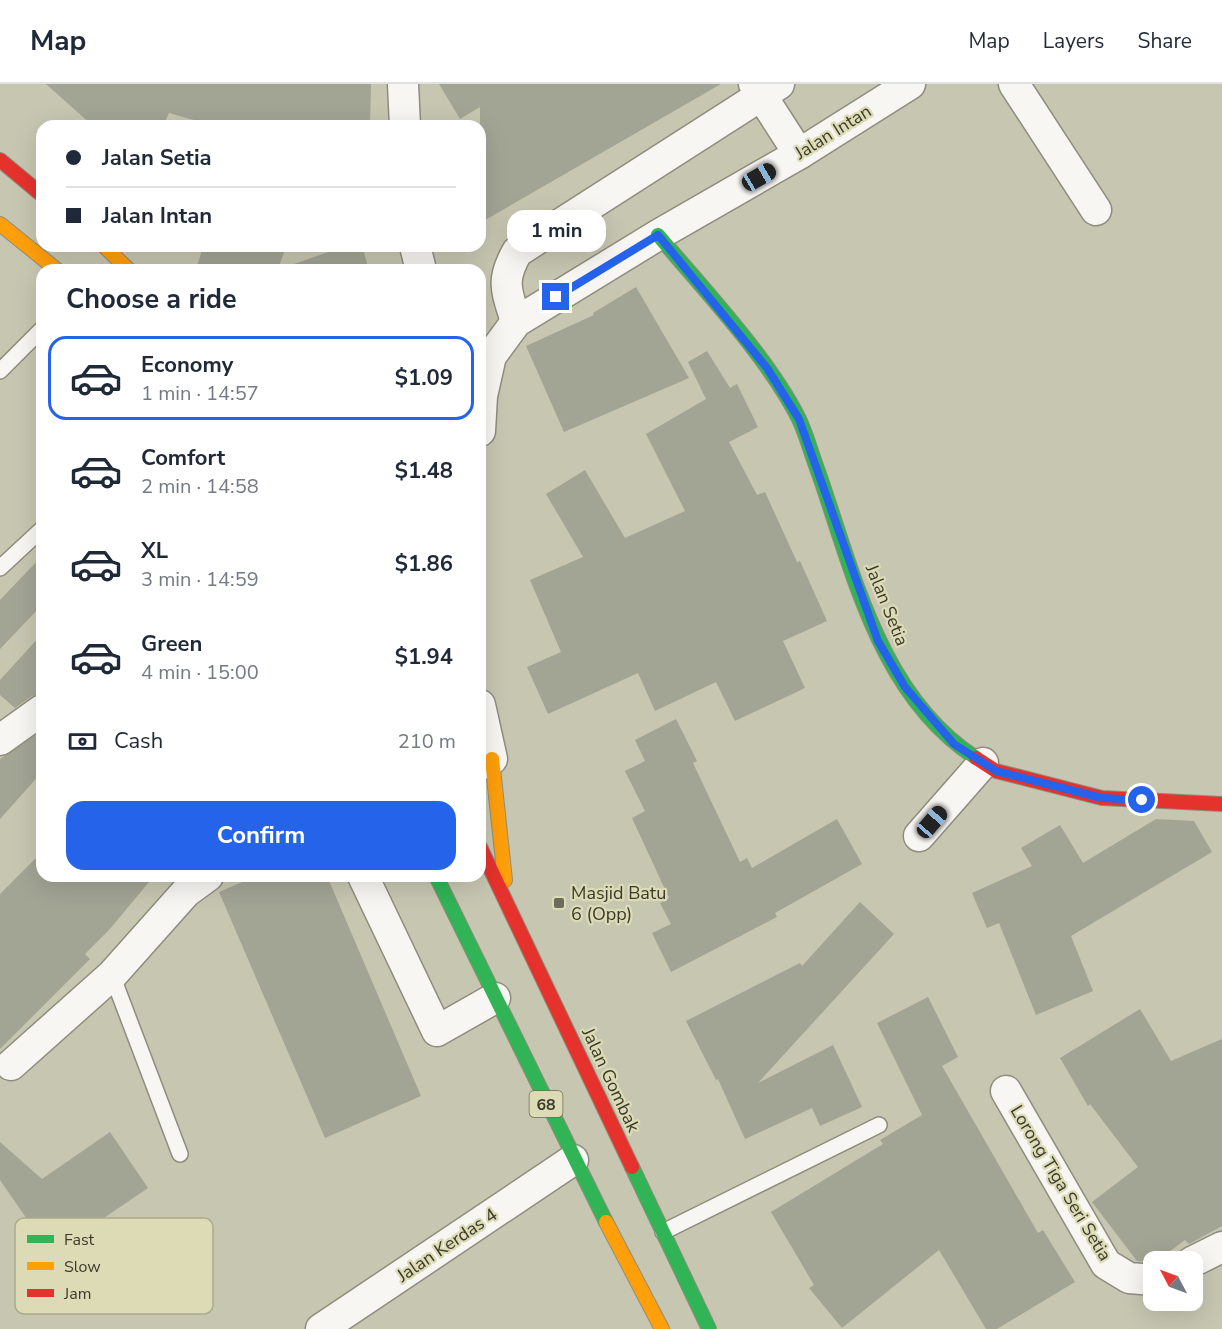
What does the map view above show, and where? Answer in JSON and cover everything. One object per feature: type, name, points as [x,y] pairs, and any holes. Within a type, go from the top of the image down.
[{"type":"main road","points":[[0,160],[36,190]]},
{"type":"main road","points":[[0,224],[50,264]]},
{"type":"main road","name":"Jalan Setia","points":[[658,235],[767,368],[799,419],[878,641],[905,687],[954,744],[996,771],[1102,798],[1222,804]]},
{"type":"main road","points":[[110,252],[123,264]]},
{"type":"main road","points":[[486,762],[507,903]]},
{"type":"main road","name":"Jalan Gombak","points":[[486,860],[709,1329]]},
{"type":"main road","name":"68","points":[[439,882],[573,1160],[662,1329]]},
{"type":"street","points":[[403,84],[405,120]]},
{"type":"street","name":"Jalan Intan","points":[[486,352],[516,322],[658,235],[800,154],[910,84]]},
{"type":"street","points":[[1014,84],[1096,210]]},
{"type":"street","points":[[516,322],[506,289],[506,271],[517,252],[765,88],[800,154]]},
{"type":"street","points":[[0,740],[36,714]]},
{"type":"street","points":[[919,836],[983,763]]},
{"type":"street","points":[[11,1065],[112,975],[186,892],[199,882]]},
{"type":"street","points":[[366,882],[437,1031],[495,998]]},
{"type":"street","name":"Lorong Tiga Seri Setia","points":[[1006,1091],[1106,1264],[1129,1278],[1143,1279]]},
{"type":"street","name":"Jalan Kerdas 4","points":[[321,1329],[573,1160]]},
{"type":"street","points":[[1203,1256],[1222,1247]]},
{"type":"lane","points":[[0,371],[36,335]]},
{"type":"lane","points":[[0,568],[36,535]]},
{"type":"lane","points":[[112,975],[180,1154]]},
{"type":"lane","points":[[663,1232],[879,1125]]},
{"type":"building","points":[[46,84],[371,84],[370,120],[194,120],[169,113],[166,120],[86,120]]},
{"type":"building","points":[[439,84],[721,84],[486,220],[486,120],[480,120],[480,107],[460,119]]},
{"type":"building","points":[[201,252],[284,252],[280,264],[198,264]]},
{"type":"building","points":[[329,252],[364,252],[367,264],[294,264]]},
{"type":"building","points":[[636,287],[689,378],[564,432],[526,346],[594,315],[593,313]]},
{"type":"building","points":[[707,351],[730,388],[737,384],[758,427],[729,442],[757,495],[765,492],[827,621],[783,641],[805,688],[735,721],[716,682],[655,711],[638,673],[548,714],[527,667],[561,652],[530,580],[583,557],[546,494],[585,470],[625,538],[685,511],[646,434],[706,399],[688,362]]},
{"type":"building","points":[[36,562],[36,611],[0,649],[0,600]]},
{"type":"building","points":[[36,641],[36,695],[15,708],[0,695],[0,680]]},
{"type":"building","points":[[676,719],[697,761],[693,763],[740,862],[747,858],[752,868],[837,819],[862,864],[775,913],[777,917],[671,972],[652,933],[671,924],[660,903],[669,898],[632,818],[645,811],[625,771],[645,761],[635,740]]},
{"type":"building","points":[[36,735],[36,779],[0,819],[0,759]]},
{"type":"building","points":[[1156,819],[1194,821],[1212,852],[1071,936],[1093,991],[1036,1015],[999,923],[987,928],[972,893],[1032,866],[1021,848],[1060,825],[1083,863]]},
{"type":"building","points":[[36,858],[36,882],[149,882],[109,930],[85,954],[90,959],[0,1049],[0,894]]},
{"type":"building","points":[[242,882],[330,882],[421,1096],[325,1138],[219,892]]},
{"type":"building","points":[[860,902],[894,934],[758,1083],[833,1045],[862,1107],[820,1126],[812,1108],[745,1139],[718,1079],[716,1080],[686,1021],[800,963],[802,966]]},
{"type":"building","points":[[928,997],[958,1057],[942,1066],[1038,1233],[1043,1230],[1075,1282],[997,1329],[986,1329],[939,1250],[842,1328],[809,1288],[814,1285],[771,1212],[883,1144],[880,1140],[922,1115],[877,1023]]},
{"type":"building","points":[[1140,1009],[1171,1061],[1222,1039],[1222,1226],[1189,1244],[1185,1240],[1170,1251],[1143,1251],[1143,1262],[1137,1261],[1092,1202],[1138,1167],[1090,1104],[1088,1106],[1060,1058]]},
{"type":"building","points":[[110,1132],[148,1188],[104,1218],[26,1218],[0,1180],[0,1142],[42,1179]]},
{"type":"traffic: fast","points":[[658,235],[734,324],[786,396],[805,432],[859,592],[894,668],[916,702],[943,732],[976,758]]},
{"type":"traffic: fast","points":[[439,882],[606,1222]]},
{"type":"traffic: fast","points":[[632,1167],[709,1329]]},
{"type":"traffic: slow","points":[[0,224],[50,264]]},
{"type":"traffic: slow","points":[[110,252],[123,264]]},
{"type":"traffic: slow","points":[[492,759],[505,880]]},
{"type":"traffic: slow","points":[[606,1222],[662,1329]]},
{"type":"traffic: jam","points":[[0,160],[36,190]]},
{"type":"traffic: jam","points":[[976,758],[996,771],[1102,798],[1222,804]]},
{"type":"traffic: jam","points":[[486,860],[632,1167]]},
{"type":"place","name":"Masjid Batu 6 (Opp)","points":[[559,903]]},
{"type":"route","points":[[556,297],[658,235],[767,368],[799,419],[878,641],[905,687],[954,744],[996,771],[1102,798],[1142,800]]}]
